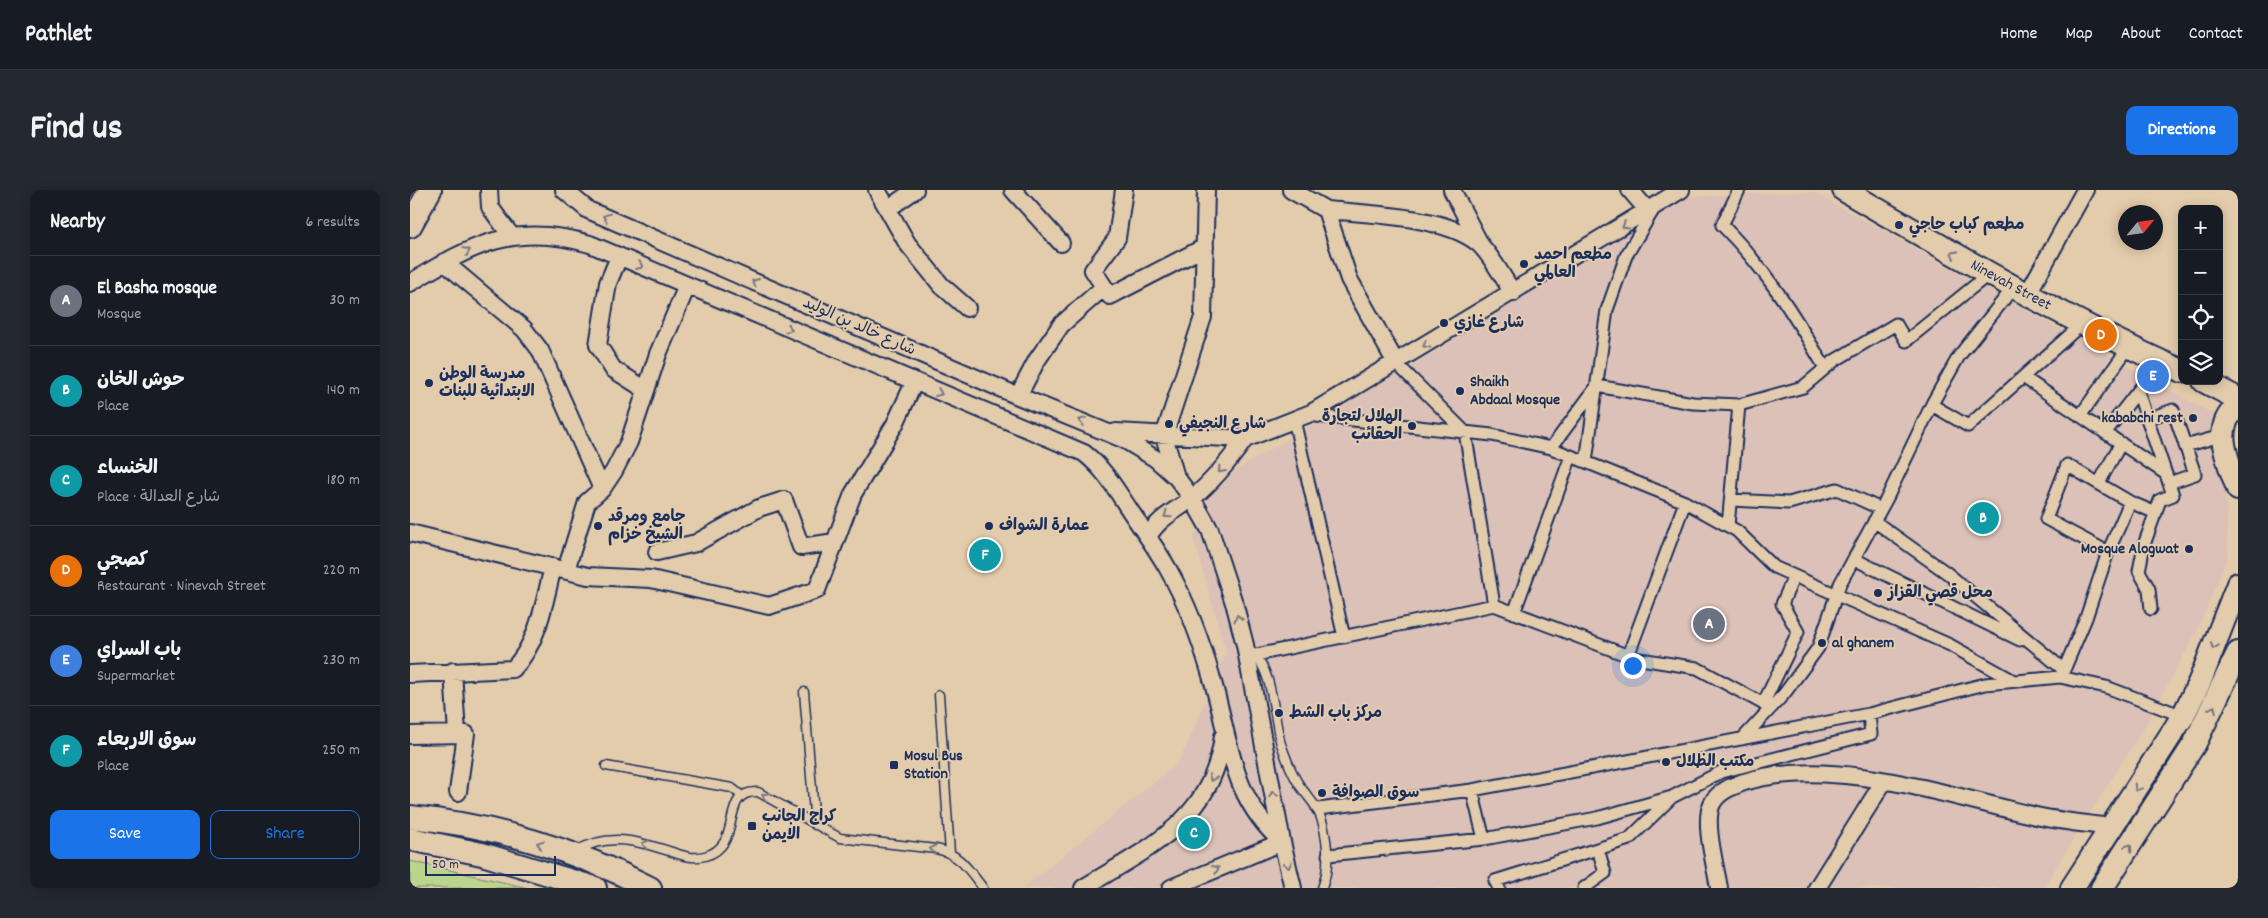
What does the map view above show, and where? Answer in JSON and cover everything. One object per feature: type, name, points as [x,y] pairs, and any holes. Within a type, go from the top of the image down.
[{"type":"main road","points":[[410,226],[430,190]]},
{"type":"main road","name":"Ninevah Street","points":[[1844,190],[2020,292],[2128,348],[2178,369]]},
{"type":"main road","points":[[2212,385],[2238,399]]},
{"type":"main road","points":[[2238,406],[2228,418],[2221,436],[2238,489]]},
{"type":"main road","points":[[2072,888],[2183,716],[2232,616],[2238,584]]},
{"type":"main road","points":[[2102,888],[2195,743],[2223,688],[2238,653]]},
{"type":"main road","points":[[410,817],[496,832],[571,854],[650,888]]},
{"type":"main road","points":[[410,839],[482,854],[595,888]]},
{"type":"street","points":[[489,190],[490,207],[512,237]]},
{"type":"street","name":"شارع خالد بن الوليد","points":[[564,190],[588,210],[1018,396],[1124,439],[1156,459],[1176,477]]},
{"type":"street","points":[[878,190],[907,243],[940,285],[967,308]]},
{"type":"street","points":[[889,208],[915,190]]},
{"type":"street","points":[[1013,190],[1061,243]]},
{"type":"street","points":[[1124,190],[1117,238],[1094,270],[1110,296],[1205,247]]},
{"type":"street","points":[[1206,190],[1203,317],[1195,347],[1164,436],[1176,477],[1192,498],[1210,530],[1250,650],[1282,842],[1293,888]]},
{"type":"street","points":[[1292,190],[1326,210],[1385,216],[1457,229],[1480,244]]},
{"type":"street","points":[[1452,190],[1480,244],[1513,293]]},
{"type":"street","points":[[1630,190],[1652,209]]},
{"type":"street","points":[[1105,431],[1164,436],[1245,439],[1299,417],[1396,363],[1681,190]]},
{"type":"street","points":[[1739,190],[1722,225],[1767,276],[1794,313],[1825,368]]},
{"type":"street","points":[[1742,739],[1767,706],[1818,648],[1836,596],[1932,405],[1959,356],[2020,292],[2085,190]]},
{"type":"street","points":[[1586,462],[1607,310],[1626,256],[1652,209]]},
{"type":"street","points":[[1326,210],[1349,279],[1396,363],[1466,432],[1494,605]]},
{"type":"street","points":[[410,283],[469,249],[512,237],[562,236],[619,257],[1084,454],[1106,475],[1168,569],[1196,628],[1215,690],[1224,731],[1246,798],[1262,822],[1282,842]]},
{"type":"street","points":[[619,257],[608,283],[598,346],[613,369],[646,390]]},
{"type":"street","points":[[444,262],[524,330],[540,350],[602,489]]},
{"type":"street","points":[[1597,386],[1694,403],[1739,405],[1802,387],[1825,368],[1896,324],[1906,341],[1989,274]]},
{"type":"street","points":[[410,674],[513,669],[525,657],[535,637],[587,502],[602,489],[614,472],[629,442],[658,354],[687,286]]},
{"type":"street","points":[[1018,396],[1037,360],[1061,325],[1104,287]]},
{"type":"street","points":[[1932,405],[1968,426],[2082,324]]},
{"type":"street","points":[[2080,416],[2128,348]]},
{"type":"street","points":[[2105,433],[2160,362]]},
{"type":"street","points":[[2023,377],[2121,443],[2167,478],[2195,474],[2173,410],[2147,419]]},
{"type":"street","points":[[410,533],[588,576],[651,579],[769,606],[817,590],[853,494],[895,424],[914,383]]},
{"type":"street","points":[[1551,448],[1597,386]]},
{"type":"street","points":[[2138,392],[2173,495],[2160,500],[2144,545],[2139,571],[2149,589],[2151,609]]},
{"type":"street","points":[[1728,526],[1739,405]]},
{"type":"street","points":[[1299,417],[1492,435],[1551,448],[1686,502],[1737,531],[1774,567],[1950,645],[2014,681]]},
{"type":"street","points":[[1299,417],[1344,637]]},
{"type":"street","points":[[2185,446],[2221,436]]},
{"type":"street","points":[[1148,537],[1157,522],[1192,498],[1220,472],[1245,439]]},
{"type":"street","points":[[2099,483],[2121,443]]},
{"type":"street","points":[[1514,613],[1571,456]]},
{"type":"street","points":[[2108,552],[2046,519],[2067,465],[2130,502],[2156,513]]},
{"type":"street","points":[[1731,500],[1789,503],[1837,488],[1881,509]]},
{"type":"street","points":[[657,552],[696,543],[758,508],[784,500],[801,547],[835,542]]},
{"type":"street","points":[[1628,656],[1686,502]]},
{"type":"street","points":[[2062,674],[2086,618],[2108,552],[2130,502]]},
{"type":"street","points":[[1874,521],[1947,573],[2038,648],[2062,674]]},
{"type":"street","points":[[1854,559],[2038,648]]},
{"type":"street","points":[[1767,706],[1798,632],[1782,604],[1794,576]]},
{"type":"street","points":[[1250,650],[1344,637],[1494,605],[1628,656],[1697,668],[1767,706]]},
{"type":"street","points":[[453,671],[457,734]]},
{"type":"street","points":[[1318,809],[1472,790],[1869,714],[1985,684],[2062,674],[2106,687],[2183,716]]},
{"type":"street","points":[[1328,855],[1484,839],[1597,818],[1672,797],[1721,772],[1871,734],[1869,714]]},
{"type":"street","points":[[1083,888],[1156,843],[1183,822],[1204,796],[1212,780],[1220,756],[1224,731]]},
{"type":"street","points":[[410,735],[466,734],[458,792]]},
{"type":"street","points":[[1719,888],[1709,819],[1712,803],[1721,792],[1734,785],[1766,776],[1826,774],[1884,781],[2038,816],[2111,828]]},
{"type":"street","points":[[1817,888],[1884,781]]},
{"type":"street","points":[[1472,790],[1484,839]]},
{"type":"street","points":[[1499,888],[1495,881],[1629,839],[1672,797]]},
{"type":"street","points":[[1170,888],[1282,842]]},
{"type":"street","points":[[1584,888],[1605,873],[1598,849]]},
{"type":"lane","points":[[1250,650],[1264,671],[1280,741],[1290,769],[1318,809],[1328,855],[1327,875],[1322,888]]},
{"type":"lane","points":[[804,692],[815,825]]},
{"type":"lane","points":[[939,695],[950,853]]},
{"type":"lane","points":[[606,766],[732,788],[742,796]]},
{"type":"lane","points":[[571,854],[594,843],[620,839],[633,840],[690,857],[708,856],[723,846],[728,838],[735,805],[742,796],[752,792],[764,794],[834,835],[854,841],[936,849],[950,853],[964,863],[983,888]]},
{"type":"shaded area","points":[[1813,192],[2224,420],[2228,557],[2195,635],[2143,729],[2043,888],[1023,888],[1178,763],[1187,745],[1226,652],[1194,539],[1214,483],[1444,346],[1682,197]]},
{"type":"green space","points":[[410,861],[528,888],[410,888]]},
{"type":"place","name":"مطعم كباب حاجي","points":[[1899,225]]},
{"type":"place","name":"مطعم احمد العالمي","points":[[1524,264]]},
{"type":"place","name":"شارع غازي","points":[[1444,323]]},
{"type":"place","name":"كصجي","points":[[2101,335]]},
{"type":"place","name":"باب السراي","points":[[2153,376]]},
{"type":"place","name":"مدرسة الوطن الابتدائية للبنات","points":[[429,383]]},
{"type":"place","name":"Shaikh Abdaal Mosque","points":[[1460,391]]},
{"type":"place","name":"kababchi rest","points":[[2193,418]]},
{"type":"place","name":"شارع النجيفي","points":[[1169,424]]},
{"type":"place","name":"الهلال لتجارة الحقائب","points":[[1412,426]]},
{"type":"place","name":"حوش الخان","points":[[1983,518]]},
{"type":"place","name":"جامع ومرقد الشيخ خزام","points":[[598,526]]},
{"type":"place","name":"عمارة الشواف","points":[[989,526]]},
{"type":"place","name":"Mosque Alogwat","points":[[2189,549]]},
{"type":"place","name":"سوق الاربعاء","points":[[985,555]]},
{"type":"place","name":"محل قصي القزاز","points":[[1878,593]]},
{"type":"place","name":"El Basha mosque","points":[[1709,624]]},
{"type":"place","name":"al ghanem","points":[[1822,643]]},
{"type":"place","name":"مركز باب الشط","points":[[1279,713]]},
{"type":"place","name":"مكتب الظلال","points":[[1666,762]]},
{"type":"place","name":"Mosul Bus Station","points":[[894,765]]},
{"type":"place","name":"سوق الصوافة","points":[[1322,793]]},
{"type":"place","name":"كراج الجانب الايمن","points":[[752,826]]},
{"type":"place","name":"الخنساء","points":[[1194,833]]}]
